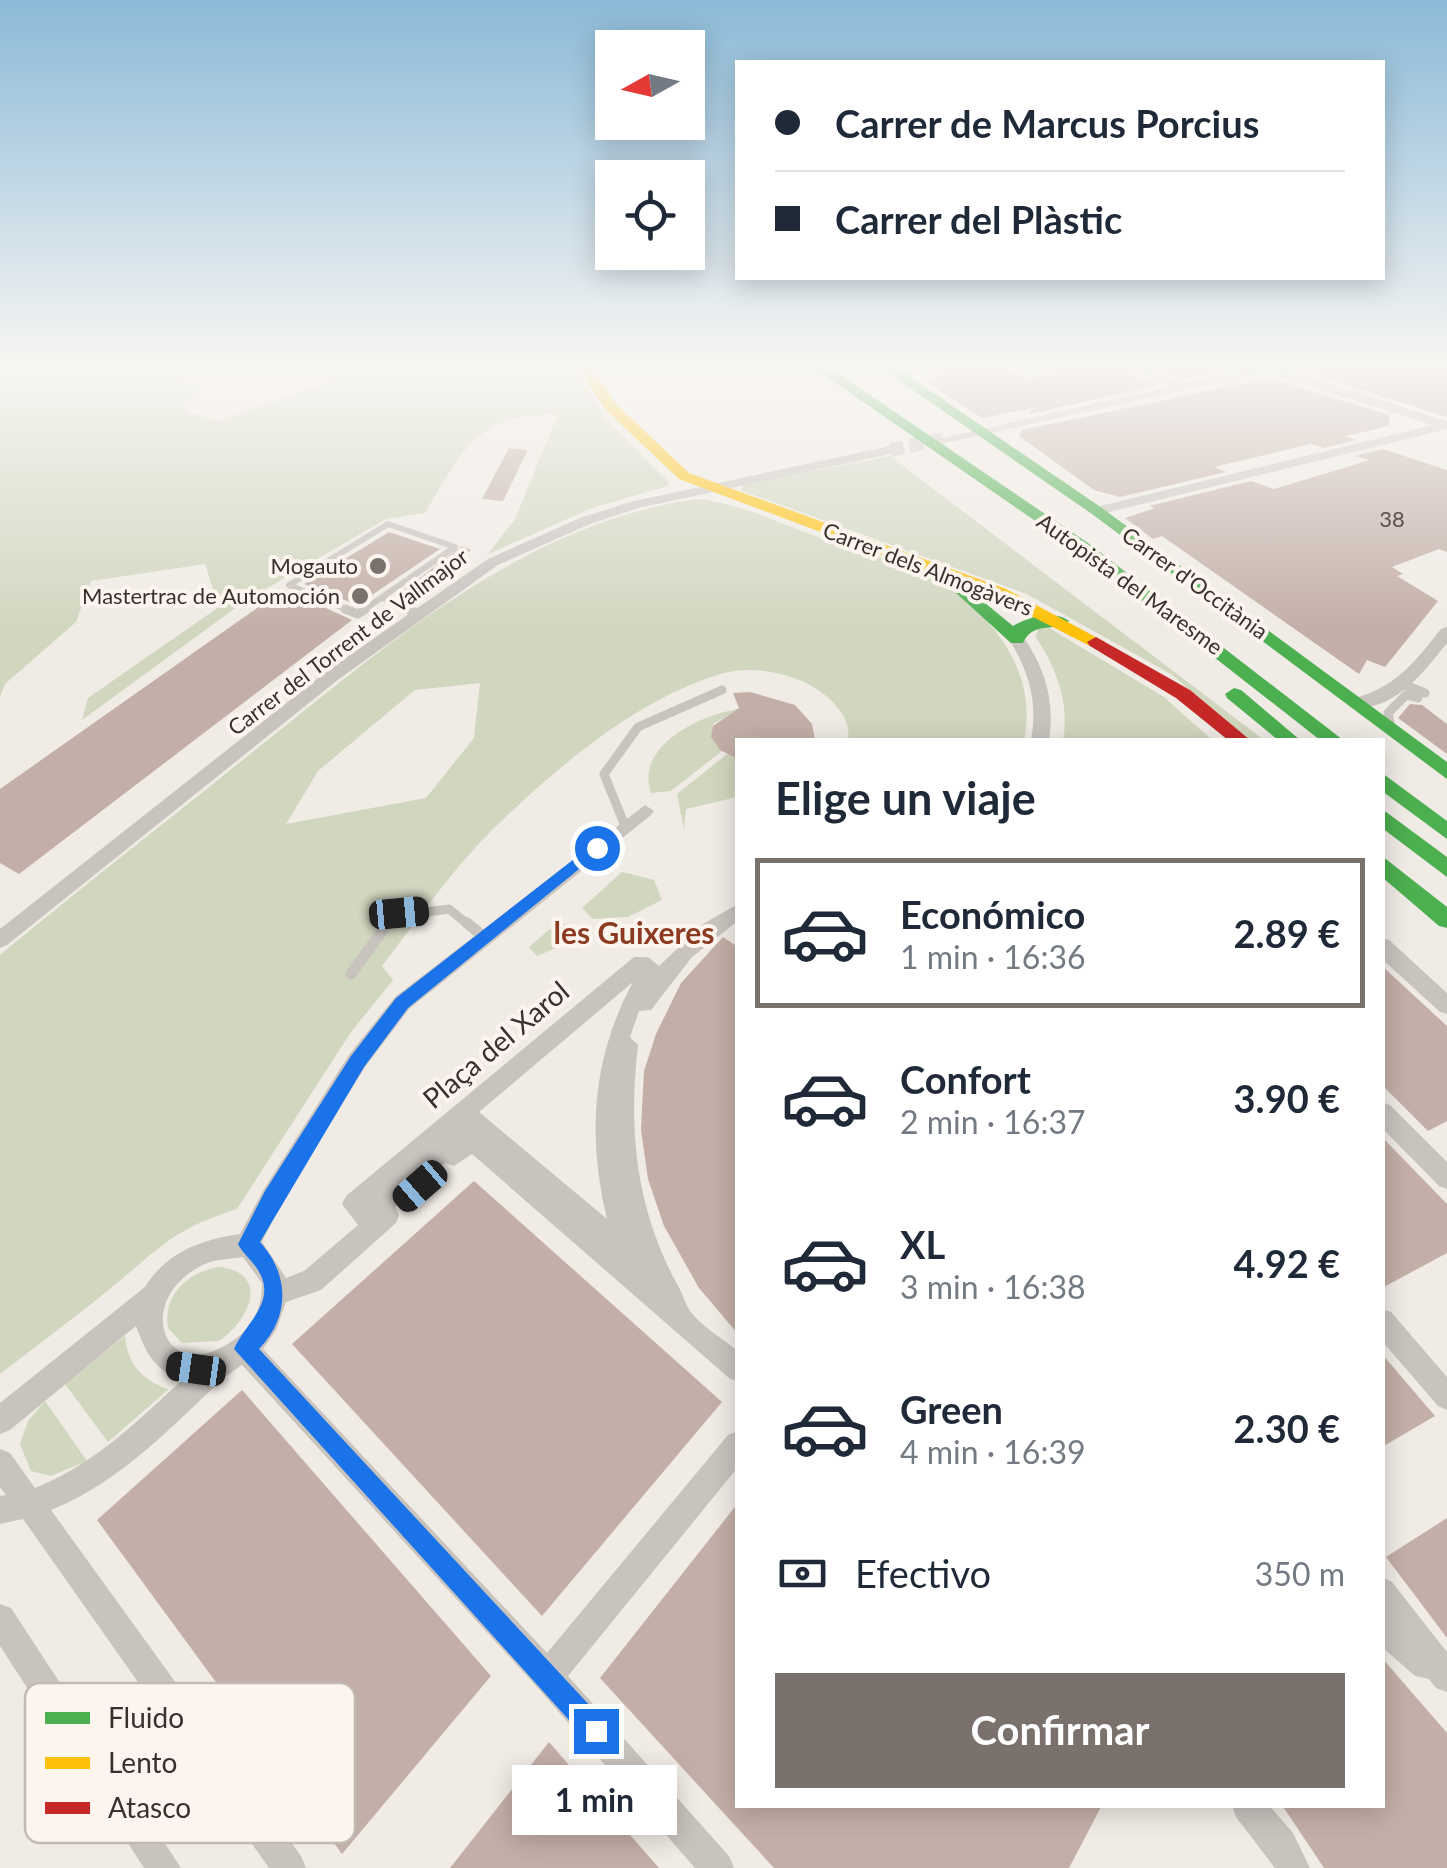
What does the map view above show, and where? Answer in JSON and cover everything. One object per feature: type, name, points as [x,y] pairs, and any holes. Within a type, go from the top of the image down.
[{"type":"main road","name":"Carrer dels Almogàvers","points":[[658,455],[704,487],[940,570],[1060,621],[1124,656],[1224,732]]},
{"type":"main road","name":"Autopista del Maresme","points":[[920,455],[1058,559]]},
{"type":"main road","name":"Autopista del Maresme","points":[[944,455],[1020,503],[1212,642],[1331,738]]},
{"type":"main road","name":"Carrer d'Occitània","points":[[1018,455],[1447,772]]},
{"type":"main road","points":[[940,570],[1017,638],[1020,630],[1032,624],[1060,621]]},
{"type":"main road","name":"Autopista del Maresme","points":[[1104,594],[1287,738]]},
{"type":"main road","points":[[1385,782],[1447,832]]},
{"type":"main road","points":[[1385,818],[1447,869]]},
{"type":"main road","points":[[1385,867],[1447,920]]},
{"type":"street","name":"Carrer del Torrent de Vallmajor","points":[[0,940],[417,613],[493,562],[544,538],[635,505],[864,455]]},
{"type":"street","points":[[1097,511],[1324,455]]},
{"type":"street","points":[[1357,703],[1374,701],[1405,685],[1447,632]]},
{"type":"street","points":[[1017,638],[1040,684],[1045,712],[1040,738]]},
{"type":"street","points":[[0,1420],[154,1296],[179,1266],[196,1256],[248,1244],[282,1182],[402,1003],[645,811]]},
{"type":"street","points":[[685,1324],[652,1266],[629,1200],[620,1150],[620,1090],[628,1038],[646,1000],[710,926],[735,913]]},
{"type":"street","points":[[1385,949],[1447,1006]]},
{"type":"street","name":"Plaça del Xarol","points":[[641,963],[650,970],[620,1026],[604,1092],[605,1168],[633,1256],[476,1122],[366,1217],[354,1204],[641,963]]},
{"type":"street","points":[[1385,1115],[1447,1178]]},
{"type":"street","points":[[276,1293],[312,1281],[472,1140],[735,1366]]},
{"type":"street","points":[[0,1510],[31,1506],[83,1484],[261,1332],[276,1293],[268,1266],[248,1244]]},
{"type":"street","points":[[154,1296],[148,1328],[158,1355],[185,1368],[233,1356]]},
{"type":"street","points":[[1385,1325],[1447,1397]]},
{"type":"street","points":[[233,1356],[548,1676],[717,1868]]},
{"type":"street","points":[[548,1676],[735,1448]]},
{"type":"street","points":[[0,1462],[158,1683]]},
{"type":"street","points":[[1385,1596],[1447,1680]]},
{"type":"street","points":[[0,1619],[42,1683]]},
{"type":"street","points":[[1385,1628],[1447,1680]]},
{"type":"street","points":[[1250,1808],[1294,1868]]},
{"type":"street","points":[[148,1843],[164,1868]]},
{"type":"street","points":[[272,1843],[290,1868]]},
{"type":"lane","points":[[388,524],[454,547],[383,598],[356,614],[289,585],[388,524]]},
{"type":"lane","points":[[383,598],[417,613]]},
{"type":"lane","points":[[1405,685],[1421,695],[1406,695],[1386,720],[1420,751]]},
{"type":"lane","points":[[625,826],[604,774],[638,727],[722,690]]},
{"type":"lane","points":[[351,974],[380,928],[399,913],[449,909],[484,937]]},
{"type":"green space","points":[[0,455],[461,455],[425,513],[386,519],[245,601],[82,720],[88,698],[219,607],[205,564],[91,581],[76,622],[5,684],[0,697]]},
{"type":"green space","points":[[541,455],[642,455],[669,482],[668,486],[592,508],[488,554],[515,519]]},
{"type":"green space","points":[[890,456],[1261,738],[1247,738],[1171,674],[1027,594],[740,490],[745,484]]},
{"type":"green space","points":[[699,499],[743,509],[922,572],[970,604],[1000,637],[1020,675],[1027,717],[1024,738],[848,738],[842,713],[822,693],[797,679],[755,670],[724,673],[692,684],[629,717],[543,783],[492,830],[448,879],[382,966],[393,980],[351,1032],[237,1209],[169,1240],[0,1374],[0,955],[404,634],[515,562],[574,534],[635,512]],"holes":[[[480,683],[474,738],[426,798],[286,824],[318,771],[415,690]]]},
{"type":"green space","points":[[1049,628],[1164,697],[1210,738],[1063,738],[1065,712],[1060,685],[1035,636],[1039,629]]},
{"type":"green space","points":[[739,709],[713,724],[712,738],[722,751],[671,791],[651,793],[648,776],[662,747],[691,725]]},
{"type":"green space","points":[[727,754],[735,756],[735,797],[686,809],[684,829],[677,794]]},
{"type":"green space","points":[[622,872],[654,880],[662,900],[628,917],[593,919],[582,908]]},
{"type":"green space","points":[[556,924],[569,924],[578,934],[575,940],[537,956],[529,947]]},
{"type":"green space","points":[[218,1267],[245,1278],[250,1287],[246,1310],[219,1341],[182,1343],[168,1328],[173,1296],[196,1274]]},
{"type":"green space","points":[[125,1336],[129,1355],[138,1370],[169,1389],[108,1442],[65,1384]]},
{"type":"green space","points":[[45,1401],[87,1461],[51,1476],[31,1471],[20,1444],[28,1421]]},
{"type":"building","points":[[505,455],[525,455],[503,501],[482,499]]},
{"type":"building","points":[[1046,455],[1264,455],[1214,467],[1226,472],[1120,497],[1094,490]]},
{"type":"building","points":[[1402,455],[1447,470],[1447,552],[1439,549],[1392,567],[1403,574],[1397,576],[1438,601],[1385,667],[1367,660],[1359,674],[1162,536],[1153,539],[1125,518],[1155,508],[1149,506],[1251,481],[1274,489],[1370,460],[1354,456]]},
{"type":"building","points":[[389,532],[440,549],[357,605],[304,584]]},
{"type":"building","points":[[462,546],[471,550],[431,587],[410,601],[396,596]]},
{"type":"building","points":[[284,589],[352,620],[19,874],[0,863],[0,789]]},
{"type":"building","points":[[750,692],[795,705],[812,724],[815,738],[735,738],[735,758],[720,750],[711,737],[713,726],[739,708],[733,693]]},
{"type":"building","points":[[1410,704],[1422,705],[1447,724],[1447,754],[1398,718]]},
{"type":"building","points":[[723,937],[735,945],[735,1330],[699,1288],[664,1226],[648,1179],[641,1130],[644,1071],[656,1034],[681,983]]},
{"type":"building","points":[[1385,969],[1447,1026],[1447,1121],[1428,1131],[1385,1088]]},
{"type":"building","points":[[1385,1140],[1447,1204],[1447,1253],[1385,1286]]},
{"type":"building","points":[[474,1181],[722,1402],[542,1616],[292,1344]]},
{"type":"building","points":[[1385,1358],[1435,1416],[1385,1445]]},
{"type":"building","points":[[242,1390],[491,1676],[355,1838],[355,1683],[217,1683],[97,1520]]},
{"type":"building","points":[[735,1507],[735,1808],[1100,1808],[1069,1868],[774,1868],[600,1678]]},
{"type":"building","points":[[1447,1518],[1447,1638],[1386,1557]]},
{"type":"building","points":[[1385,1661],[1447,1733],[1447,1868],[1324,1868],[1284,1808],[1385,1808]]},
{"type":"building","points":[[549,1742],[581,1779],[659,1868],[450,1868]]},
{"type":"building","points":[[334,1843],[351,1843],[342,1854]]},
{"type":"traffic: fast","points":[[949,455],[1082,546],[1330,738]]},
{"type":"traffic: fast","points":[[1015,455],[1097,511],[1447,772]]},
{"type":"traffic: fast","points":[[962,589],[1017,639],[1019,630],[1031,623],[1060,621]]},
{"type":"traffic: fast","points":[[1234,694],[1288,738]]},
{"type":"traffic: fast","points":[[1385,782],[1447,832]]},
{"type":"traffic: fast","points":[[1385,818],[1447,869]]},
{"type":"traffic: fast","points":[[1385,867],[1447,920]]},
{"type":"traffic: slow","points":[[662,455],[684,476],[1000,593],[1096,642]]},
{"type":"traffic: jam","points":[[1096,642],[1183,694],[1238,738]]},
{"type":"place","name":"Mogauto","points":[[378,566]]},
{"type":"place","name":"Mastertrac de Automoción","points":[[360,596]]},
{"type":"district","name":"les Guixeres","points":[[634,934]]},
{"type":"route","points":[[596,1731],[245,1349],[272,1313],[276,1293],[268,1266],[248,1244],[272,1197],[358,1061],[402,1003],[597,848]]}]
